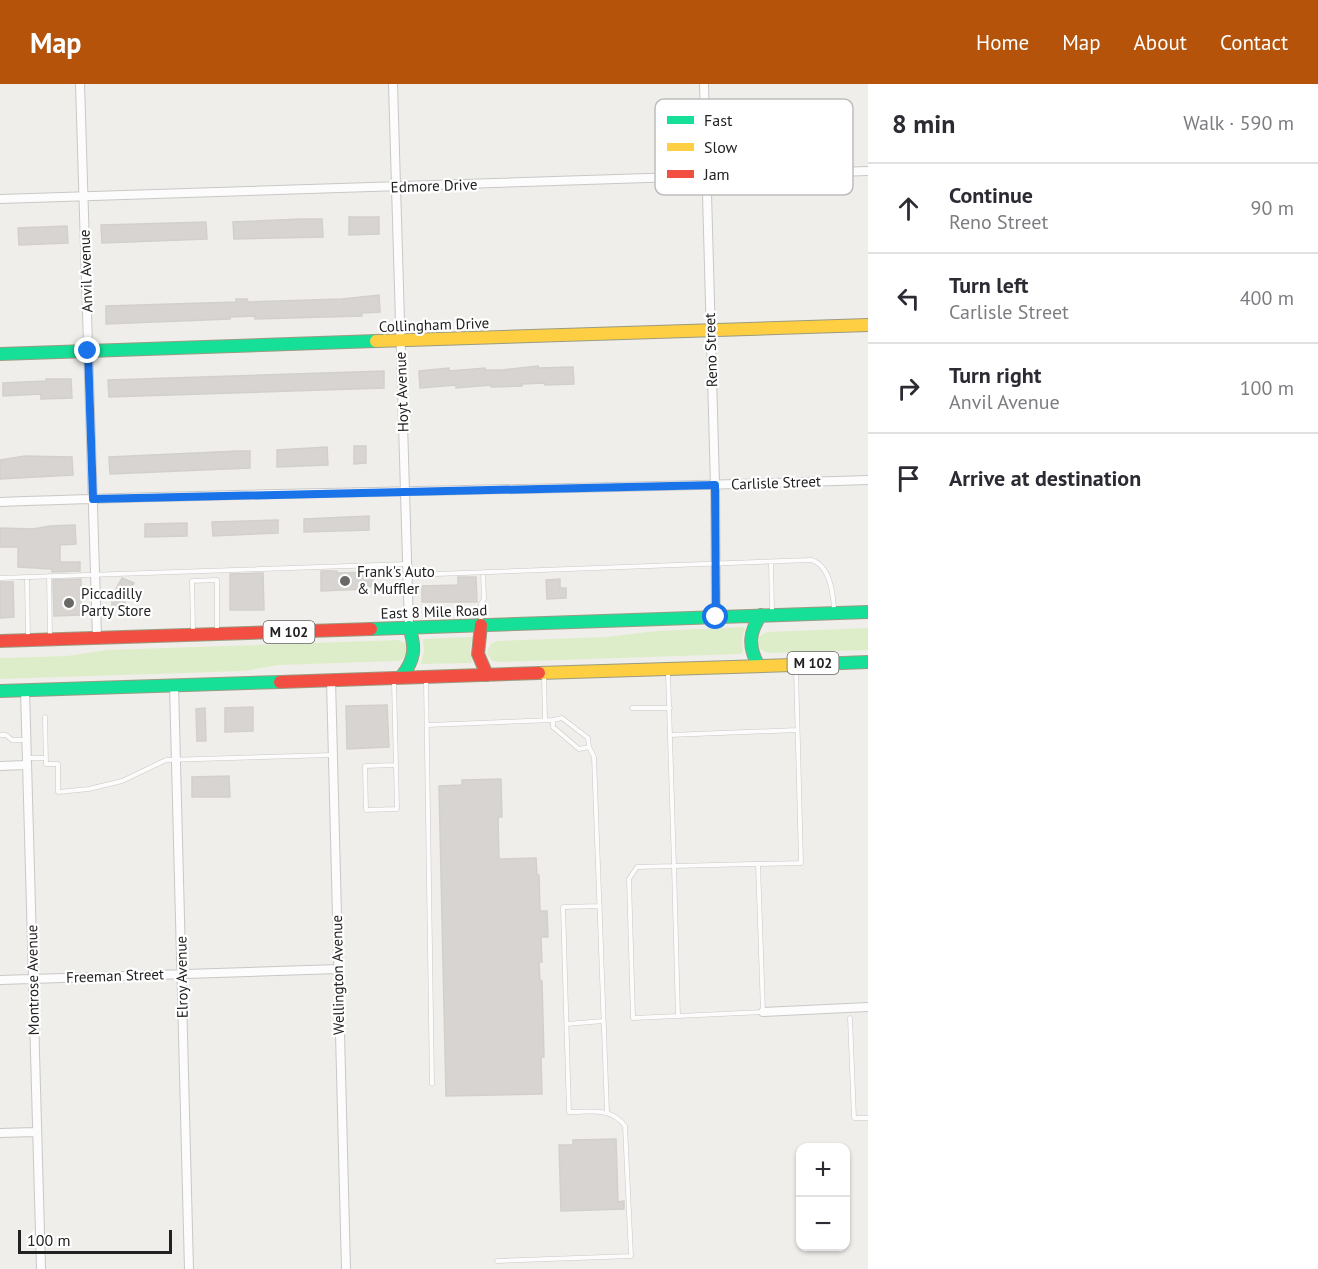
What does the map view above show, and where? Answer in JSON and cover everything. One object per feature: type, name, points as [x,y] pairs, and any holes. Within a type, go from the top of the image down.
[{"type":"main road","name":"Collingham Drive","points":[[0,354],[868,325]]},
{"type":"main road","name":"East 8 Mile Road","points":[[0,641],[868,612]]},
{"type":"main road","points":[[758,665],[751,651],[750,640],[754,626],[767,615]]},
{"type":"main road","points":[[481,625],[478,654],[487,675]]},
{"type":"main road","points":[[398,678],[410,667],[415,655],[410,627]]},
{"type":"main road","name":"M 102","points":[[0,691],[868,662]]},
{"type":"street","name":"Anvil Avenue","points":[[80,84],[97,638]]},
{"type":"street","name":"Hoyt Avenue","points":[[393,84],[410,627]]},
{"type":"street","name":"Reno Street","points":[[704,84],[704,99]]},
{"type":"street","name":"Edmore Drive","points":[[853,172],[868,171]]},
{"type":"street","name":"Edmore Drive","points":[[0,199],[655,179]]},
{"type":"street","name":"Reno Street","points":[[706,195],[715,485],[716,617]]},
{"type":"street","name":"Carlisle Street","points":[[0,502],[868,480]]},
{"type":"street","name":"Wellington Avenue","points":[[331,680],[346,1269]]},
{"type":"street","name":"Elroy Avenue","points":[[174,685],[189,1269]]},
{"type":"street","name":"Montrose Avenue","points":[[25,690],[41,1269]]},
{"type":"street","points":[[0,766],[27,762]]},
{"type":"street","name":"Freeman Street","points":[[0,980],[338,969]]},
{"type":"street","points":[[763,1012],[868,1007]]},
{"type":"street","points":[[0,1133],[36,1132]]},
{"type":"lane","points":[[408,575],[811,560],[819,564],[832,587],[834,613]]},
{"type":"lane","points":[[767,615],[771,561]]},
{"type":"lane","points":[[0,578],[408,564]]},
{"type":"lane","points":[[481,625],[481,603],[484,599],[483,572]]},
{"type":"lane","points":[[49,576],[51,640]]},
{"type":"lane","points":[[27,577],[28,640]]},
{"type":"lane","points":[[193,635],[192,581],[217,580],[217,634]]},
{"type":"lane","points":[[758,864],[763,1012],[633,1018],[629,879],[637,867],[674,866],[758,864],[801,863],[795,664]]},
{"type":"lane","points":[[668,669],[678,1016]]},
{"type":"lane","points":[[544,673],[545,720]]},
{"type":"lane","points":[[426,677],[432,1084]]},
{"type":"lane","points":[[396,765],[365,765],[366,810],[397,809],[398,678]]},
{"type":"lane","points":[[632,708],[670,708]]},
{"type":"lane","points":[[45,717],[46,764],[58,764],[58,792],[89,789],[122,781],[166,760],[333,755]]},
{"type":"lane","points":[[426,725],[562,718],[588,738],[594,757],[607,1112]]},
{"type":"lane","points":[[553,720],[553,727],[579,749],[589,747]]},
{"type":"lane","points":[[670,735],[797,730]]},
{"type":"lane","points":[[0,735],[6,735],[12,740],[27,740]]},
{"type":"lane","points":[[27,762],[45,758]]},
{"type":"lane","points":[[497,1261],[631,1256],[625,1126],[618,1117],[607,1112],[569,1112],[563,907],[600,906]]},
{"type":"lane","points":[[850,1018],[854,1118],[868,1118]]},
{"type":"lane","points":[[567,1024],[603,1021]]},
{"type":"green space","points":[[743,627],[745,629],[741,654],[500,662],[492,661],[487,654],[490,644],[497,641],[606,637],[657,631]]},
{"type":"green space","points":[[868,628],[868,650],[769,653],[761,650],[758,644],[760,636],[767,632]]},
{"type":"green space","points":[[473,637],[470,647],[472,663],[421,664],[424,651],[423,639]]},
{"type":"green space","points":[[399,640],[406,644],[408,649],[404,658],[398,661],[279,665],[244,671],[0,679],[0,658],[67,656],[107,650]]},
{"type":"building","points":[[349,217],[379,217],[379,234],[349,235]]},
{"type":"building","points":[[322,219],[323,237],[234,239],[233,222]]},
{"type":"building","points":[[206,222],[207,239],[102,243],[101,225]]},
{"type":"building","points":[[67,226],[68,243],[19,245],[18,228]]},
{"type":"building","points":[[379,295],[380,312],[362,313],[362,316],[255,319],[255,316],[106,324],[106,306],[236,302],[236,299],[247,299],[248,302],[342,299]]},
{"type":"building","points":[[538,366],[539,368],[573,367],[574,384],[545,385],[545,383],[456,388],[456,385],[420,388],[419,371],[449,368],[449,371],[485,368],[485,370],[502,370]]},
{"type":"building","points":[[384,371],[384,388],[109,397],[108,380]]},
{"type":"building","points":[[46,379],[71,379],[72,398],[41,399],[41,394],[3,396],[3,383],[46,381]]},
{"type":"building","points":[[354,446],[366,446],[366,463],[354,464]]},
{"type":"building","points":[[327,447],[328,465],[277,467],[277,450]]},
{"type":"building","points":[[250,451],[250,468],[110,474],[109,457]]},
{"type":"building","points":[[25,456],[72,457],[73,475],[0,479],[0,460]]},
{"type":"building","points":[[369,516],[369,530],[304,532],[304,519]]},
{"type":"building","points":[[278,520],[278,533],[213,536],[212,522]]},
{"type":"building","points":[[187,523],[187,536],[145,537],[145,524]]},
{"type":"building","points":[[75,525],[76,544],[60,545],[60,562],[80,562],[80,571],[52,572],[52,569],[18,567],[18,547],[0,547],[0,528],[33,529]]},
{"type":"building","points":[[321,571],[373,572],[373,584],[368,589],[321,591]]},
{"type":"building","points":[[263,573],[264,610],[230,610],[230,574]]},
{"type":"building","points":[[458,577],[476,577],[477,602],[422,602],[422,586],[458,585]]},
{"type":"building","points":[[122,578],[134,583],[125,601],[125,608],[112,609],[112,596]]},
{"type":"building","points":[[81,579],[81,615],[54,616],[53,580]]},
{"type":"building","points":[[560,579],[560,588],[566,588],[566,598],[547,599],[546,580]]},
{"type":"building","points":[[0,582],[13,582],[14,617],[0,618]]},
{"type":"building","points":[[387,705],[389,747],[347,749],[346,706]]},
{"type":"building","points":[[253,707],[253,731],[225,732],[225,708]]},
{"type":"building","points":[[205,708],[206,741],[197,741],[196,709]]},
{"type":"building","points":[[229,776],[230,797],[192,797],[192,777]]},
{"type":"building","points":[[501,779],[502,817],[498,817],[499,859],[536,858],[540,911],[547,911],[548,937],[541,937],[542,962],[539,962],[540,981],[542,981],[544,1057],[541,1057],[542,1094],[446,1096],[439,786],[462,785],[462,780]]},
{"type":"building","points":[[616,1139],[618,1202],[624,1201],[624,1209],[561,1211],[559,1145],[573,1145],[573,1140]]},
{"type":"traffic: fast","points":[[0,354],[376,341]]},
{"type":"traffic: fast","points":[[371,629],[868,612]]},
{"type":"traffic: fast","points":[[758,665],[751,639],[754,627],[761,615]]},
{"type":"traffic: fast","points":[[401,677],[413,654],[413,641],[409,627]]},
{"type":"traffic: fast","points":[[792,665],[868,662]]},
{"type":"traffic: fast","points":[[0,691],[280,682]]},
{"type":"traffic: slow","points":[[376,341],[868,325]]},
{"type":"traffic: slow","points":[[539,673],[792,665]]},
{"type":"traffic: jam","points":[[481,625],[478,654],[487,675]]},
{"type":"traffic: jam","points":[[0,641],[371,629]]},
{"type":"traffic: jam","points":[[280,682],[539,673]]},
{"type":"place","name":"Frank's Auto & Muffler","points":[[345,581]]},
{"type":"place","name":"Piccadilly Party Store","points":[[69,603]]},
{"type":"route","points":[[88,351],[93,499],[715,485],[716,617]]}]
